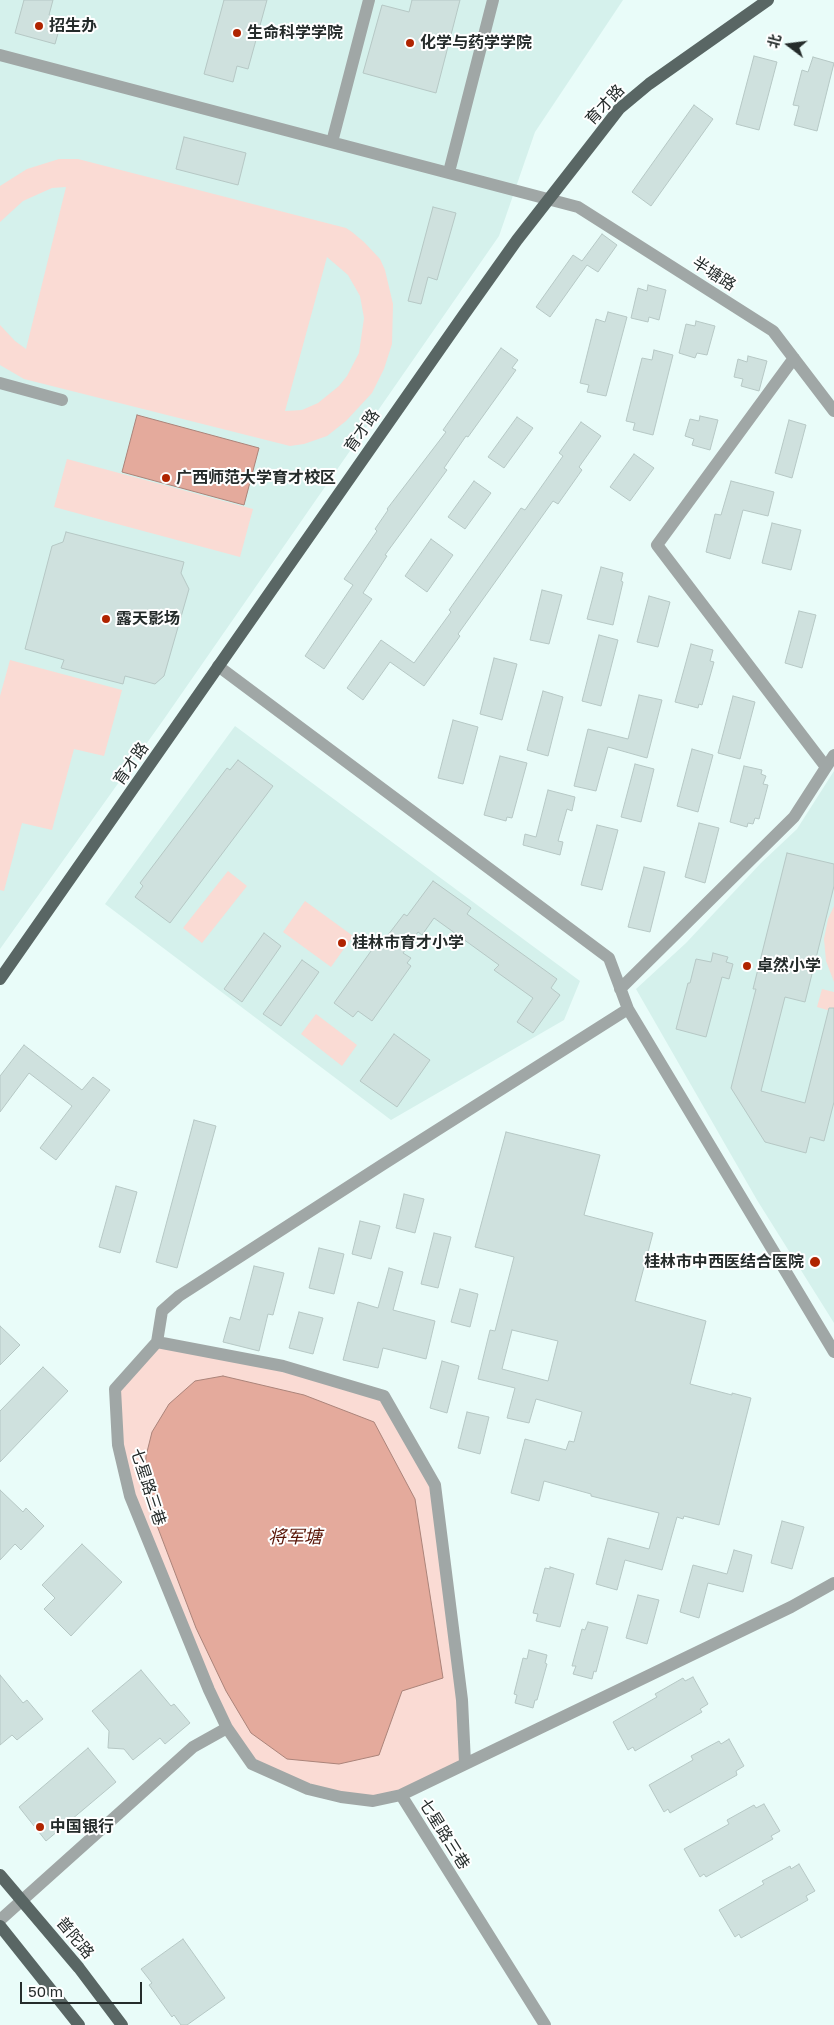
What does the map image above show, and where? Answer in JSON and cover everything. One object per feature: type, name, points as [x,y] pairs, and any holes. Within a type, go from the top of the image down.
[{"type":"main road","name":"育才路","points":[[0,979],[463,316],[549,199],[619,109],[680,60],[768,0]]},
{"type":"main road","name":"普陀路","points":[[0,1875],[79,1968],[122,2025]]},
{"type":"main road","points":[[0,1926],[79,2025]]},
{"type":"street","points":[[332,142],[369,0]]},
{"type":"street","points":[[448,172],[493,0]]},
{"type":"street","name":"半塘路","points":[[0,55],[578,207],[773,332],[834,411]]},
{"type":"street","points":[[794,358],[657,545],[826,768]]},
{"type":"street","points":[[0,383],[62,400]]},
{"type":"street","points":[[218,666],[609,958],[628,1009],[834,1352]]},
{"type":"street","points":[[620,989],[794,817],[834,755]]},
{"type":"street","points":[[465,1763],[462,1700],[435,1485],[384,1396],[283,1366],[157,1342],[162,1310],[179,1296],[628,1009]]},
{"type":"street","name":"七星路三巷","points":[[157,1342],[115,1389],[118,1445],[130,1496],[209,1690],[227,1728],[252,1764],[308,1789],[341,1798],[373,1801],[401,1795],[545,2025]]},
{"type":"street","points":[[401,1795],[791,1607],[834,1583]]},
{"type":"street","points":[[0,1920],[193,1747],[227,1728]]},
{"type":"shaded area","name":"广西师范大学育才校区","points":[[0,0],[623,0],[535,132],[499,236],[164,719],[0,949]]},
{"type":"shaded area","points":[[59,159],[78,159],[346,228],[364,242],[380,259],[385,270],[393,304],[392,344],[384,369],[372,393],[346,421],[327,436],[304,444],[290,446],[24,379],[0,365],[0,325],[15,341],[26,349],[66,187],[52,188],[23,201],[0,222],[0,186],[27,169]],"holes":[[[327,257],[348,275],[360,296],[364,318],[359,353],[347,376],[339,386],[318,403],[302,410],[285,411]]]},
{"type":"shaded area","points":[[67,459],[253,509],[240,557],[54,507]]},
{"type":"shaded area","points":[[10,660],[122,690],[104,756],[74,749],[52,830],[22,823],[4,891],[0,890],[0,696]]},
{"type":"shaded area","name":"桂林市育才小学","points":[[235,726],[580,981],[564,1020],[391,1120],[105,904]]},
{"type":"shaded area","name":"卓然小学","points":[[834,771],[834,1323],[757,1200],[636,989],[686,943],[761,863],[797,829]]},
{"type":"shaded area","points":[[228,871],[247,886],[202,943],[183,928]]},
{"type":"shaded area","points":[[305,901],[353,936],[331,967],[283,932]]},
{"type":"shaded area","points":[[834,906],[834,982],[826,961],[824,939],[828,919]]},
{"type":"shaded area","points":[[822,989],[834,992],[834,1012],[817,1007]]},
{"type":"shaded area","points":[[316,1014],[357,1045],[342,1066],[301,1034]]},
{"type":"shaded area","name":"将军塘","points":[[157,1342],[384,1396],[435,1485],[465,1763],[373,1801],[278,1776],[238,1746],[130,1496],[115,1389]]},
{"type":"water","points":[[137,415],[259,448],[244,505],[122,472]]},
{"type":"water","name":"将军塘","points":[[223,1376],[304,1395],[374,1422],[415,1499],[443,1678],[402,1691],[379,1755],[339,1764],[287,1759],[251,1733],[226,1691],[196,1628],[153,1515],[145,1481],[146,1456],[152,1432],[169,1404],[195,1381]]},
{"type":"building","name":"招生办","points":[[24,0],[53,0],[49,15],[62,19],[55,44],[15,33]]},
{"type":"building","name":"生命科学学院","points":[[224,0],[267,0],[248,69],[237,66],[233,82],[204,74]]},
{"type":"building","name":"化学与药学学院","points":[[412,0],[460,0],[436,93],[363,73],[382,5],[409,12]]},
{"type":"building","points":[[754,56],[777,62],[759,130],[736,124]]},
{"type":"building","points":[[813,57],[834,63],[817,131],[794,125],[799,106],[793,105],[802,70],[808,72]]},
{"type":"building","points":[[694,105],[713,119],[651,206],[632,192]]},
{"type":"building","points":[[184,137],[246,153],[238,185],[176,169]]},
{"type":"building","points":[[433,207],[456,213],[437,280],[428,277],[421,304],[408,301]]},
{"type":"building","points":[[602,234],[617,245],[598,272],[587,265],[550,317],[536,307],[573,255],[582,261]]},
{"type":"building","points":[[648,285],[666,290],[659,320],[649,317],[648,322],[631,318],[638,288],[647,291]]},
{"type":"building","points":[[608,312],[627,317],[606,396],[587,392],[589,385],[580,383],[596,319],[605,322]]},
{"type":"building","points":[[696,321],[715,326],[707,355],[697,353],[695,358],[679,353],[686,324],[695,326]]},
{"type":"building","points":[[501,348],[518,360],[512,368],[516,370],[468,437],[466,436],[444,468],[447,470],[385,555],[387,556],[363,593],[372,599],[324,669],[305,656],[353,585],[344,579],[377,531],[375,529],[387,509],[446,432],[443,430]]},
{"type":"building","points":[[654,350],[673,355],[653,435],[633,430],[635,423],[626,421],[642,358],[652,360]]},
{"type":"building","points":[[748,356],[767,361],[759,391],[741,386],[743,379],[734,377],[738,359],[747,362]]},
{"type":"building","points":[[700,416],[718,420],[710,450],[692,445],[694,439],[685,436],[690,419],[699,421]]},
{"type":"building","points":[[517,417],[533,428],[504,468],[488,457]]},
{"type":"building","points":[[789,420],[806,425],[792,478],[775,473]]},
{"type":"building","points":[[581,422],[601,436],[579,467],[582,470],[558,504],[553,501],[458,634],[460,636],[424,686],[390,662],[363,700],[347,688],[381,640],[414,663],[521,508],[525,510],[563,456],[559,453]]},
{"type":"building","points":[[634,454],[654,468],[630,501],[610,487]]},
{"type":"building","points":[[474,481],[491,493],[465,529],[448,517]]},
{"type":"building","points":[[731,481],[774,492],[768,516],[743,510],[730,559],[706,552],[715,514],[721,515]]},
{"type":"building","points":[[772,523],[801,530],[791,570],[762,563]]},
{"type":"building","name":"露天影场","points":[[66,532],[184,562],[181,573],[189,589],[164,676],[155,684],[125,676],[123,684],[61,668],[64,660],[25,649],[52,546],[63,542]]},
{"type":"building","points":[[431,539],[453,555],[427,592],[405,576]]},
{"type":"building","points":[[601,567],[623,573],[621,581],[623,582],[613,625],[587,619]]},
{"type":"building","points":[[542,590],[562,595],[549,644],[530,640]]},
{"type":"building","points":[[649,596],[670,602],[658,647],[637,642]]},
{"type":"building","points":[[799,611],[816,615],[802,668],[785,663]]},
{"type":"building","points":[[599,635],[618,640],[601,706],[582,701]]},
{"type":"building","points":[[691,644],[713,650],[710,661],[714,662],[702,705],[699,704],[698,708],[675,702]]},
{"type":"building","points":[[494,658],[517,664],[502,720],[480,714]]},
{"type":"building","points":[[543,691],[563,697],[548,756],[527,750]]},
{"type":"building","points":[[639,695],[662,700],[647,758],[608,747],[596,791],[574,786],[588,729],[628,739]]},
{"type":"building","points":[[733,696],[755,702],[740,759],[718,753]]},
{"type":"building","points":[[453,720],[478,727],[463,784],[438,778]]},
{"type":"building","points":[[692,749],[713,755],[698,812],[677,806]]},
{"type":"building","points":[[500,756],[527,763],[512,818],[507,817],[506,821],[484,815]]},
{"type":"building","points":[[238,760],[273,786],[170,923],[135,897],[143,886],[140,883],[227,768],[230,770]]},
{"type":"building","points":[[635,764],[654,769],[641,822],[621,817]]},
{"type":"building","points":[[744,766],[762,770],[761,774],[766,776],[763,784],[768,785],[759,819],[755,818],[753,824],[748,823],[747,827],[730,822]]},
{"type":"building","points":[[548,790],[575,797],[572,811],[567,809],[558,841],[563,842],[560,855],[523,845],[525,834],[536,837]]},
{"type":"building","points":[[699,823],[719,828],[705,883],[685,877]]},
{"type":"building","points":[[597,825],[618,830],[602,890],[581,885]]},
{"type":"building","points":[[787,853],[834,864],[834,886],[805,1002],[785,997],[761,1091],[805,1103],[829,1008],[834,1008],[834,1102],[824,1141],[810,1137],[806,1153],[765,1142],[731,1088],[756,989],[753,989]]},
{"type":"building","points":[[644,867],[665,872],[650,932],[628,927]]},
{"type":"building","points":[[433,881],[471,908],[467,914],[557,979],[551,988],[560,995],[533,1033],[517,1022],[533,998],[494,970],[499,965],[434,918],[422,935],[418,932],[403,953],[411,958],[407,963],[411,966],[372,1021],[358,1011],[353,1017],[334,1003],[381,937],[385,939],[404,914],[407,916]]},
{"type":"building","points":[[264,933],[281,946],[242,1002],[224,989]]},
{"type":"building","points":[[713,953],[728,957],[726,962],[733,964],[729,979],[722,977],[706,1037],[676,1029],[696,959],[711,962]]},
{"type":"building","points":[[302,960],[319,972],[281,1026],[263,1014]]},
{"type":"building","points":[[394,1034],[430,1060],[397,1107],[360,1081]]},
{"type":"building","points":[[24,1045],[82,1090],[93,1077],[110,1090],[56,1160],[40,1148],[72,1106],[29,1073],[0,1112],[0,1076]]},
{"type":"building","points":[[194,1120],[216,1126],[177,1268],[156,1262]]},
{"type":"building","points":[[506,1132],[600,1155],[584,1215],[653,1233],[635,1301],[706,1321],[690,1384],[751,1398],[719,1525],[684,1516],[683,1519],[677,1517],[662,1570],[625,1560],[617,1590],[596,1584],[608,1538],[649,1549],[659,1513],[591,1496],[591,1494],[544,1481],[539,1501],[511,1493],[525,1439],[566,1450],[569,1441],[574,1442],[582,1412],[536,1399],[529,1423],[507,1418],[515,1388],[478,1379],[490,1330],[495,1331],[514,1257],[475,1247]],"holes":[[[512,1330],[558,1341],[548,1381],[502,1369]]]},
{"type":"building","points":[[116,1186],[137,1192],[120,1253],[99,1247]]},
{"type":"building","points":[[404,1194],[424,1199],[415,1233],[396,1228]]},
{"type":"building","points":[[360,1221],[380,1226],[371,1259],[352,1254]]},
{"type":"building","points":[[434,1233],[451,1237],[438,1288],[421,1284]]},
{"type":"building","points":[[319,1248],[344,1254],[334,1294],[309,1288]]},
{"type":"building","points":[[254,1266],[284,1273],[273,1315],[268,1314],[259,1351],[223,1342],[230,1317],[240,1320]]},
{"type":"building","points":[[389,1268],[403,1272],[393,1310],[435,1321],[426,1359],[383,1348],[378,1368],[343,1360],[358,1302],[378,1308]]},
{"type":"building","points":[[460,1289],[478,1294],[470,1327],[451,1322]]},
{"type":"building","points":[[299,1312],[323,1318],[313,1354],[289,1348]]},
{"type":"building","points":[[0,1326],[20,1345],[0,1365]]},
{"type":"building","points":[[442,1361],[459,1366],[447,1413],[430,1408]]},
{"type":"building","points":[[43,1367],[68,1391],[0,1462],[0,1411]]},
{"type":"building","points":[[467,1412],[489,1417],[480,1454],[458,1448]]},
{"type":"building","points":[[0,1490],[23,1512],[26,1508],[44,1526],[21,1550],[15,1544],[0,1560]]},
{"type":"building","points":[[782,1521],[804,1527],[792,1569],[771,1563]]},
{"type":"building","points":[[82,1544],[122,1582],[71,1636],[44,1609],[55,1598],[42,1585]]},
{"type":"building","points":[[734,1550],[752,1555],[743,1592],[708,1583],[699,1618],[680,1612],[693,1565],[727,1574]]},
{"type":"building","points":[[550,1567],[574,1574],[560,1627],[536,1621],[538,1614],[533,1613],[545,1568],[550,1569]]},
{"type":"building","points":[[638,1595],[659,1600],[647,1644],[626,1638]]},
{"type":"building","points":[[588,1622],[608,1627],[596,1672],[594,1671],[592,1679],[573,1674],[576,1666],[572,1666],[582,1629],[585,1630]]},
{"type":"building","points":[[529,1650],[547,1655],[545,1663],[547,1664],[533,1708],[515,1703],[517,1695],[514,1694],[523,1658],[527,1659]]},
{"type":"building","points":[[141,1670],[171,1706],[174,1704],[190,1723],[165,1744],[160,1738],[133,1760],[124,1749],[108,1748],[109,1731],[92,1711]]},
{"type":"building","points":[[0,1675],[23,1703],[27,1700],[43,1719],[17,1740],[12,1735],[0,1745]]},
{"type":"building","points":[[693,1677],[708,1704],[700,1709],[702,1712],[635,1751],[633,1747],[628,1750],[613,1722],[657,1697],[655,1694],[683,1678],[685,1681]]},
{"type":"building","points":[[729,1739],[744,1766],[736,1771],[737,1775],[670,1813],[668,1809],[664,1812],[649,1785],[693,1760],[691,1756],[719,1741],[721,1744]]},
{"type":"building","points":[[88,1748],[116,1782],[46,1841],[19,1807]]},
{"type":"building","points":[[764,1804],[780,1831],[771,1836],[773,1839],[706,1877],[704,1874],[700,1877],[684,1849],[729,1824],[727,1820],[754,1805],[756,1808]]},
{"type":"building","points":[[799,1864],[815,1891],[806,1896],[808,1900],[741,1938],[739,1934],[735,1937],[719,1910],[764,1884],[762,1881],[790,1866],[791,1869]]},
{"type":"building","points":[[183,1939],[225,1998],[187,2025],[181,2025],[174,2015],[172,2017],[149,1985],[152,1983],[141,1969]]},
{"type":"place","name":"招生办","points":[[39,26]]},
{"type":"place","name":"生命科学学院","points":[[237,33]]},
{"type":"place","name":"化学与药学学院","points":[[410,43]]},
{"type":"place","name":"广西师范大学育才校区","points":[[166,478]]},
{"type":"place","name":"露天影场","points":[[106,619]]},
{"type":"place","name":"桂林市育才小学","points":[[342,943]]},
{"type":"place","name":"卓然小学","points":[[747,966]]},
{"type":"place","name":"桂林市中西医结合医院","points":[[815,1262]]},
{"type":"place","name":"中国银行","points":[[40,1827]]}]
